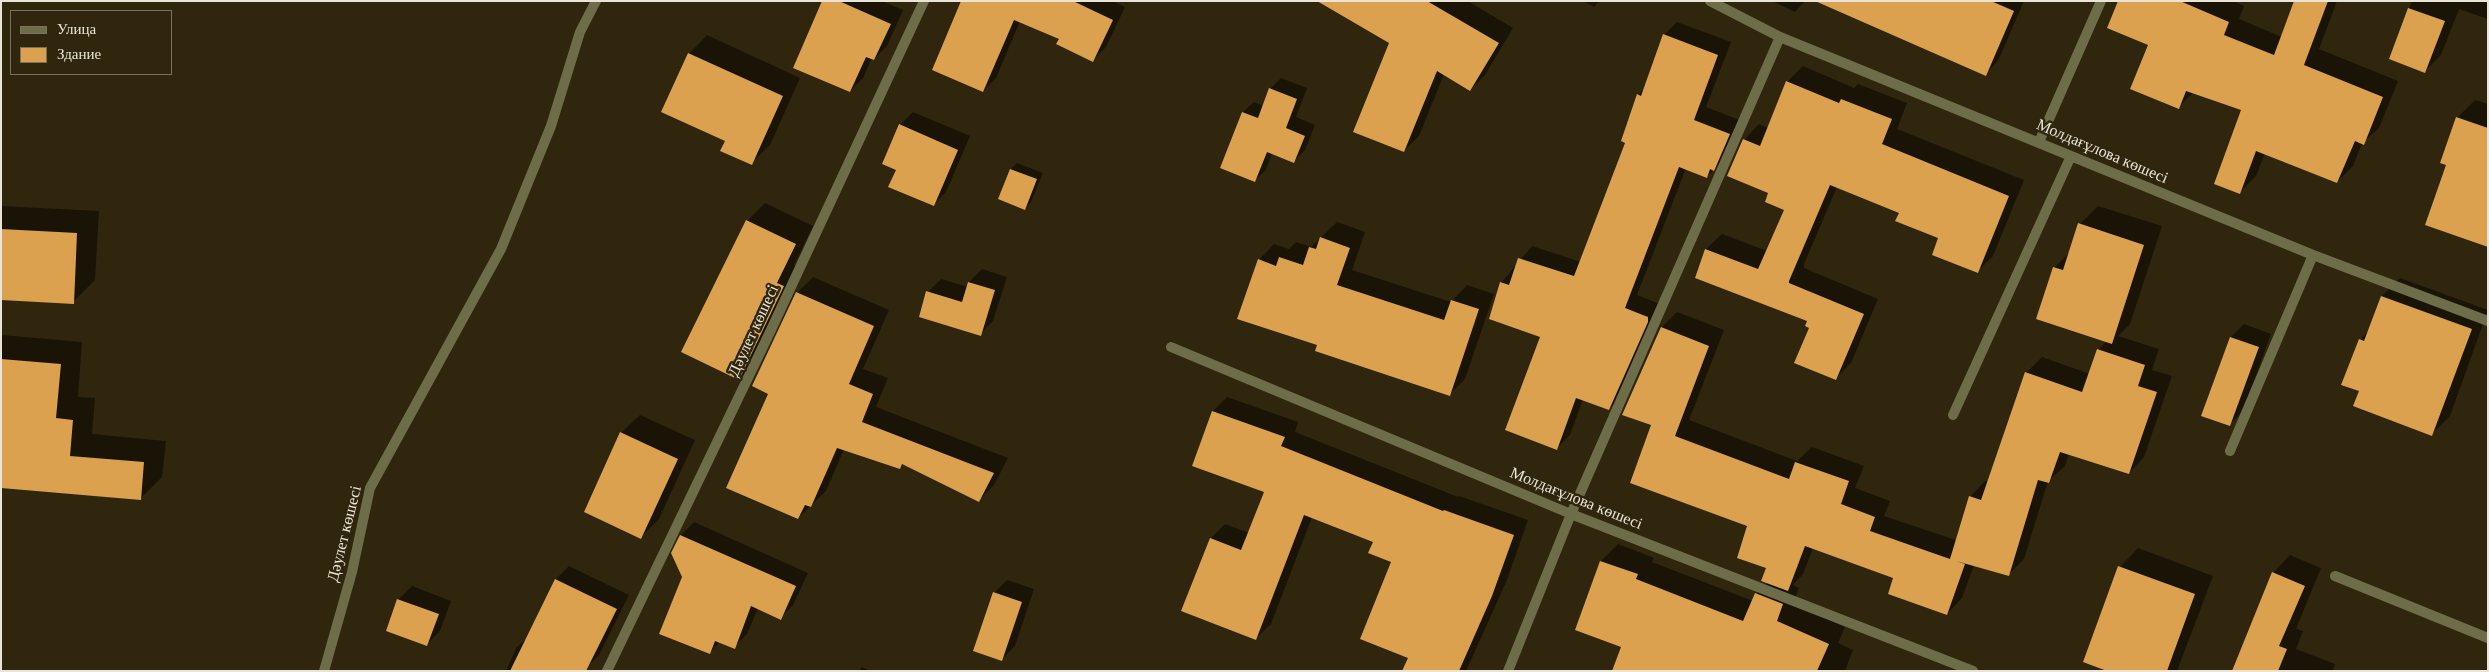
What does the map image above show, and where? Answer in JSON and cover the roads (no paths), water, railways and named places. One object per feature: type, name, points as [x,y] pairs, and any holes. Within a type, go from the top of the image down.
[{"type":"street","name":"Дәулет көшесі","points":[[324,671],[352,572],[370,488],[501,249],[551,126],[580,32],[596,1]]},
{"type":"street","name":"Дәулет көшесі","points":[[607,671],[770,332],[924,1]]},
{"type":"street","name":"Молдағұлова көшесі","points":[[1710,1],[1780,37],[2313,255],[2488,321]]},
{"type":"street","points":[[2039,142],[2101,1]]},
{"type":"street","points":[[1508,671],[1571,514],[1780,37]]},
{"type":"street","points":[[1953,415],[2071,156]]},
{"type":"street","points":[[2230,450],[2313,255]]},
{"type":"street","name":"Молдағұлова көшесі","points":[[1171,347],[1571,514],[1973,671]]},
{"type":"street","points":[[2335,576],[2488,638]]}]
